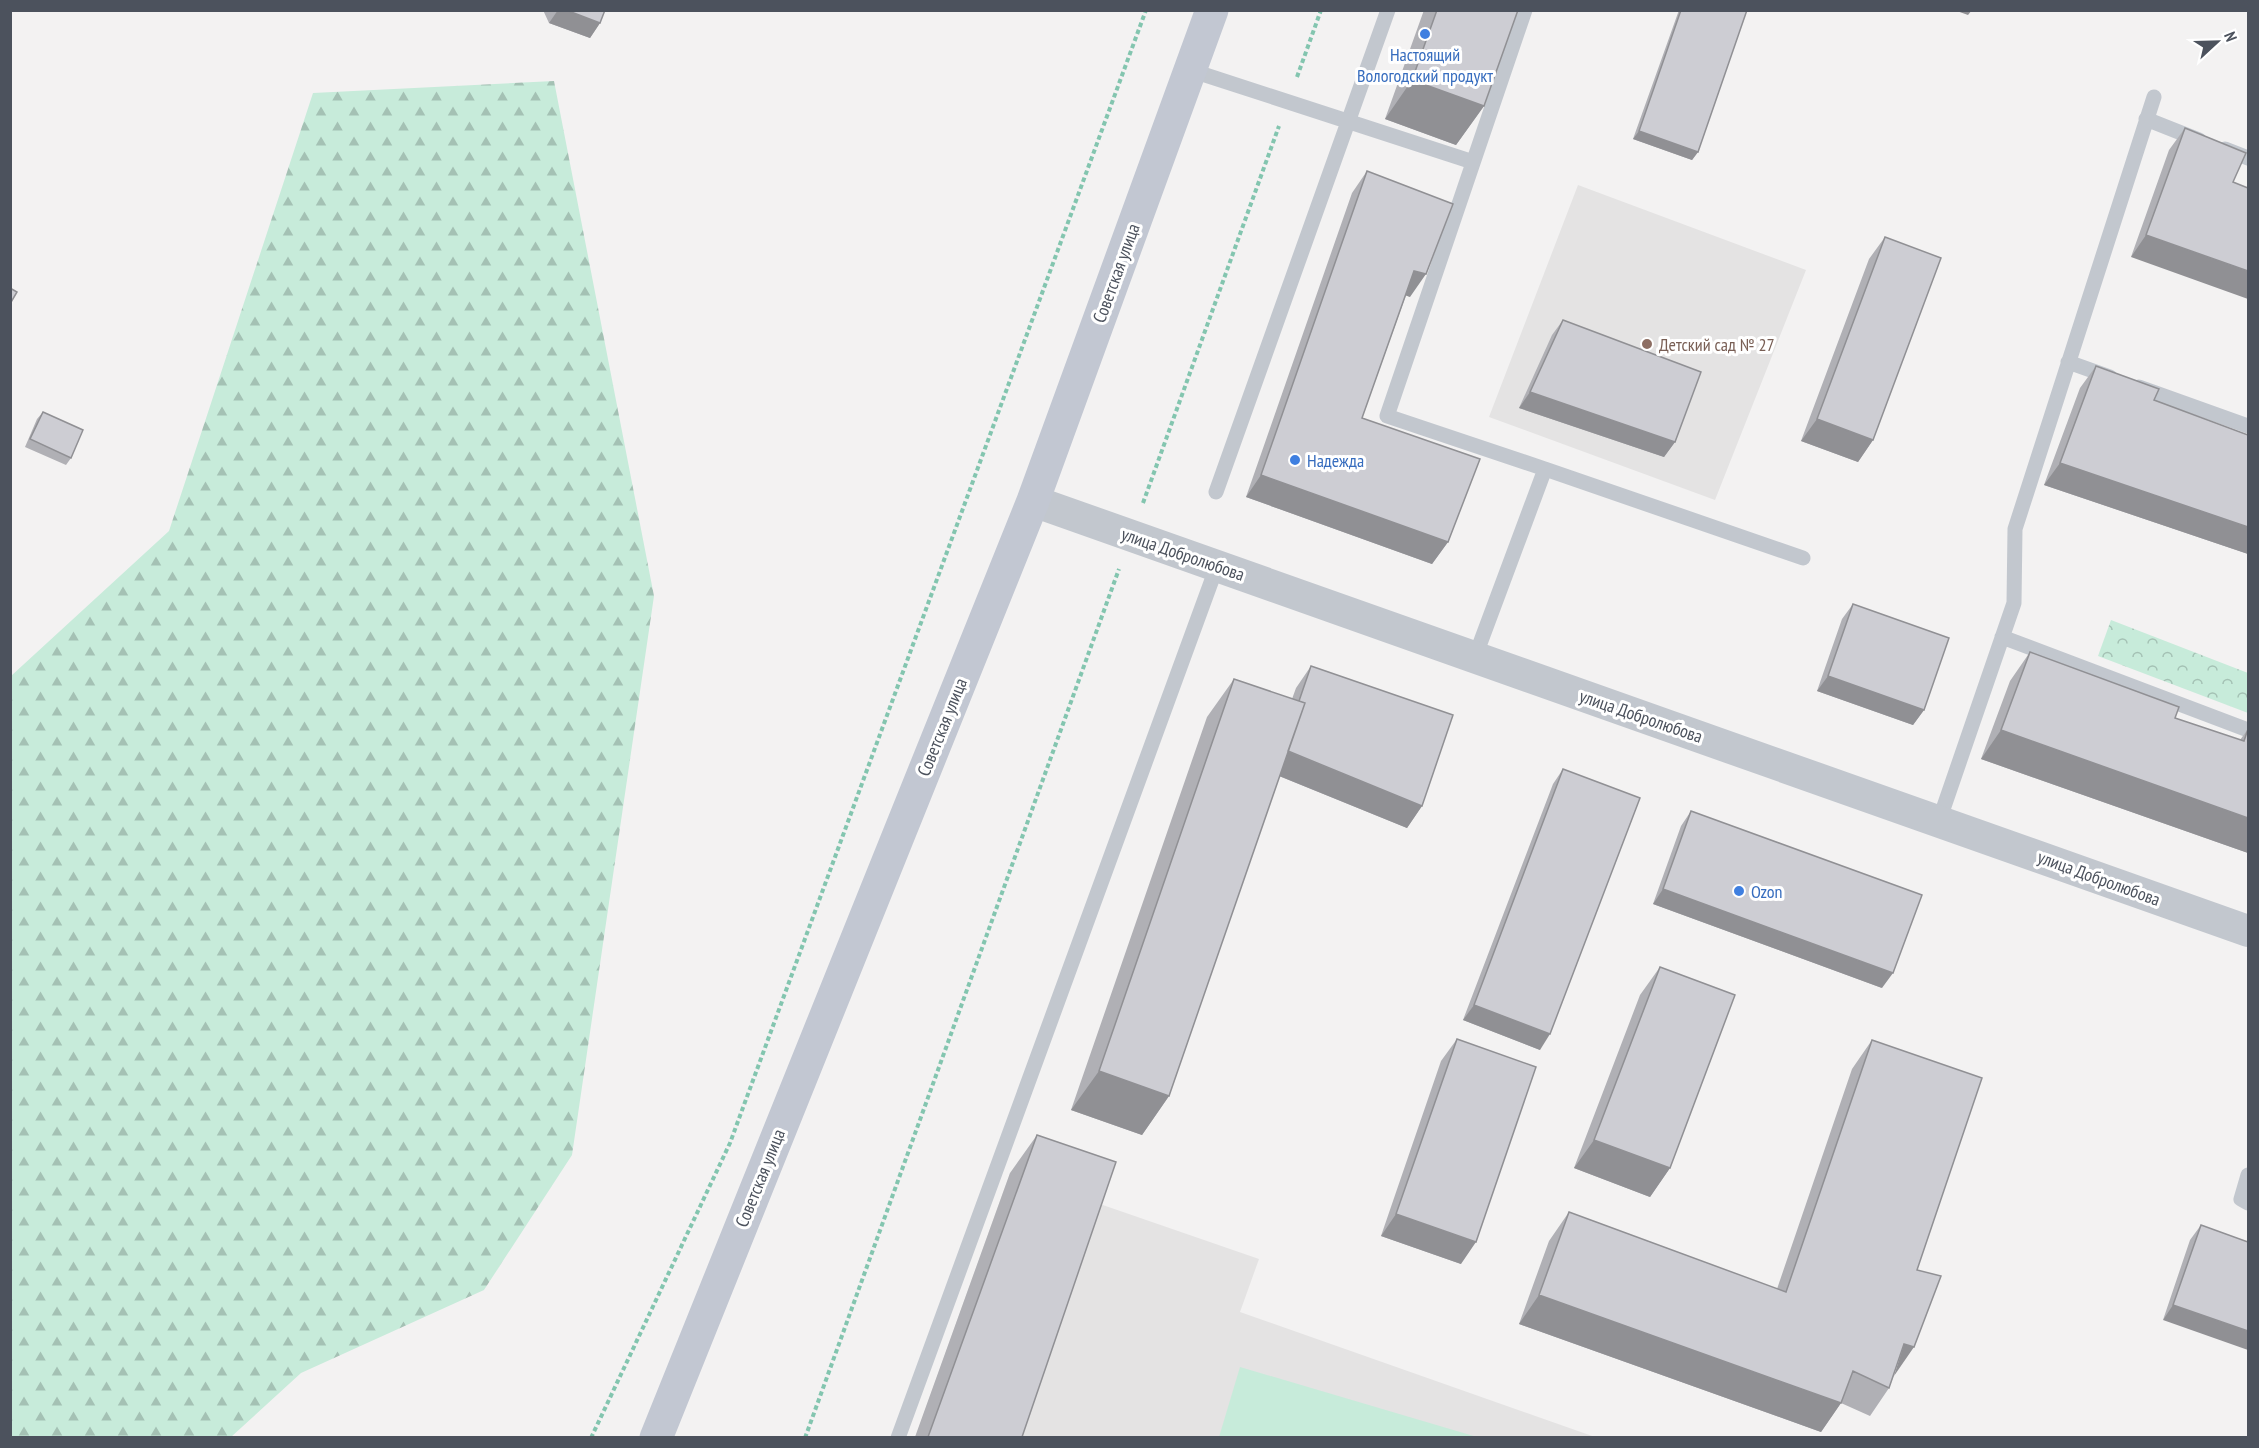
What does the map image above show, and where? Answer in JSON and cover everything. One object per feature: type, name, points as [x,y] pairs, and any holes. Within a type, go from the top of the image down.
[{"type":"main road","name":"Советская улица","points":[[656,1437],[1033,501],[1212,10]]},
{"type":"street","name":"улица Добролюбова","points":[[1033,501],[2248,931]]},
{"type":"lane","points":[[1216,492],[1388,10]]},
{"type":"lane","points":[[1525,10],[1386,417],[1803,558]]},
{"type":"lane","points":[[1190,70],[1473,162]]},
{"type":"lane","points":[[1939,821],[2014,603],[2015,529],[2154,97]]},
{"type":"lane","points":[[2146,119],[2248,158]]},
{"type":"lane","points":[[2068,362],[2248,426]]},
{"type":"lane","points":[[1475,657],[1545,469]]},
{"type":"lane","points":[[898,1437],[1217,566]]},
{"type":"lane","points":[[2002,637],[2248,730]]},
{"type":"lane","points":[[2248,1175],[2241,1199],[2248,1203]]},
{"type":"path","points":[[591,1437],[730,1143],[1146,10]]},
{"type":"path","points":[[1142,506],[1321,10]]},
{"type":"path","points":[[805,1437],[1122,562]]},
{"type":"shaded area","name":"Детский сад № 27","points":[[1578,185],[1806,270],[1715,500],[1489,417]]},
{"type":"shaded area","points":[[1010,1173],[1259,1259],[1240,1312],[1595,1437],[915,1438]]},
{"type":"green space","points":[[554,81],[654,596],[572,1155],[484,1290],[301,1373],[231,1437],[11,1437],[11,676],[169,531],[313,93]]},
{"type":"green space","points":[[2111,620],[2248,673],[2248,713],[2098,656]]},
{"type":"green space","points":[[1240,1367],[1477,1437],[1219,1437]]},
{"type":"building","points":[[566,10],[605,10],[600,23]]},
{"type":"building","points":[[1437,10],[1518,10],[1484,106],[1412,80]]},
{"type":"building","points":[[1681,10],[1747,10],[1698,152],[1639,131]]},
{"type":"building","points":[[2185,128],[2246,153],[2233,182],[2248,188],[2248,271],[2146,235]]},
{"type":"building","points":[[1367,171],[1453,204],[1426,274],[1414,271],[1362,418],[1480,459],[1448,542],[1261,475]]},
{"type":"building","points":[[1885,237],[1941,258],[1873,440],[1817,419]]},
{"type":"building","points":[[10,288],[17,292],[10,304]]},
{"type":"building","points":[[1563,320],[1701,372],[1675,442],[1530,392]]},
{"type":"building","points":[[2096,366],[2159,389],[2154,400],[2248,435],[2248,527],[2060,463]]},
{"type":"building","points":[[43,412],[83,430],[71,458],[30,439]]},
{"type":"building","points":[[1853,604],[1949,638],[1924,710],[1828,676]]},
{"type":"building","points":[[2030,652],[2179,707],[2175,718],[2244,741],[2248,729],[2248,818],[2001,730]]},
{"type":"building","points":[[1311,666],[1453,715],[1422,806],[1288,751],[1305,703],[1299,701]]},
{"type":"building","points":[[1234,679],[1305,703],[1169,1096],[1099,1071]]},
{"type":"building","points":[[1563,769],[1640,798],[1550,1034],[1474,1005]]},
{"type":"building","points":[[1691,811],[1922,895],[1893,973],[1663,889]]},
{"type":"building","points":[[1660,967],[1735,995],[1670,1168],[1594,1140]]},
{"type":"building","points":[[1457,1039],[1536,1067],[1476,1242],[1396,1214]]},
{"type":"building","points":[[1872,1040],[1982,1078],[1917,1270],[1941,1276],[1914,1347],[1904,1344],[1889,1388],[1853,1371],[1841,1403],[1539,1295],[1569,1212],[1786,1292]]},
{"type":"building","points":[[1037,1135],[1116,1162],[1022,1437],[928,1437]]},
{"type":"building","points":[[2201,1225],[2248,1242],[2248,1331],[2173,1305]]},
{"type":"place","name":"Настоящий Вологодский продукт","points":[[1425,34]]},
{"type":"place","name":"Детский сад № 27","points":[[1647,344]]},
{"type":"place","name":"Надежда","points":[[1295,460]]},
{"type":"place","name":"Ozon","points":[[1739,891]]}]
